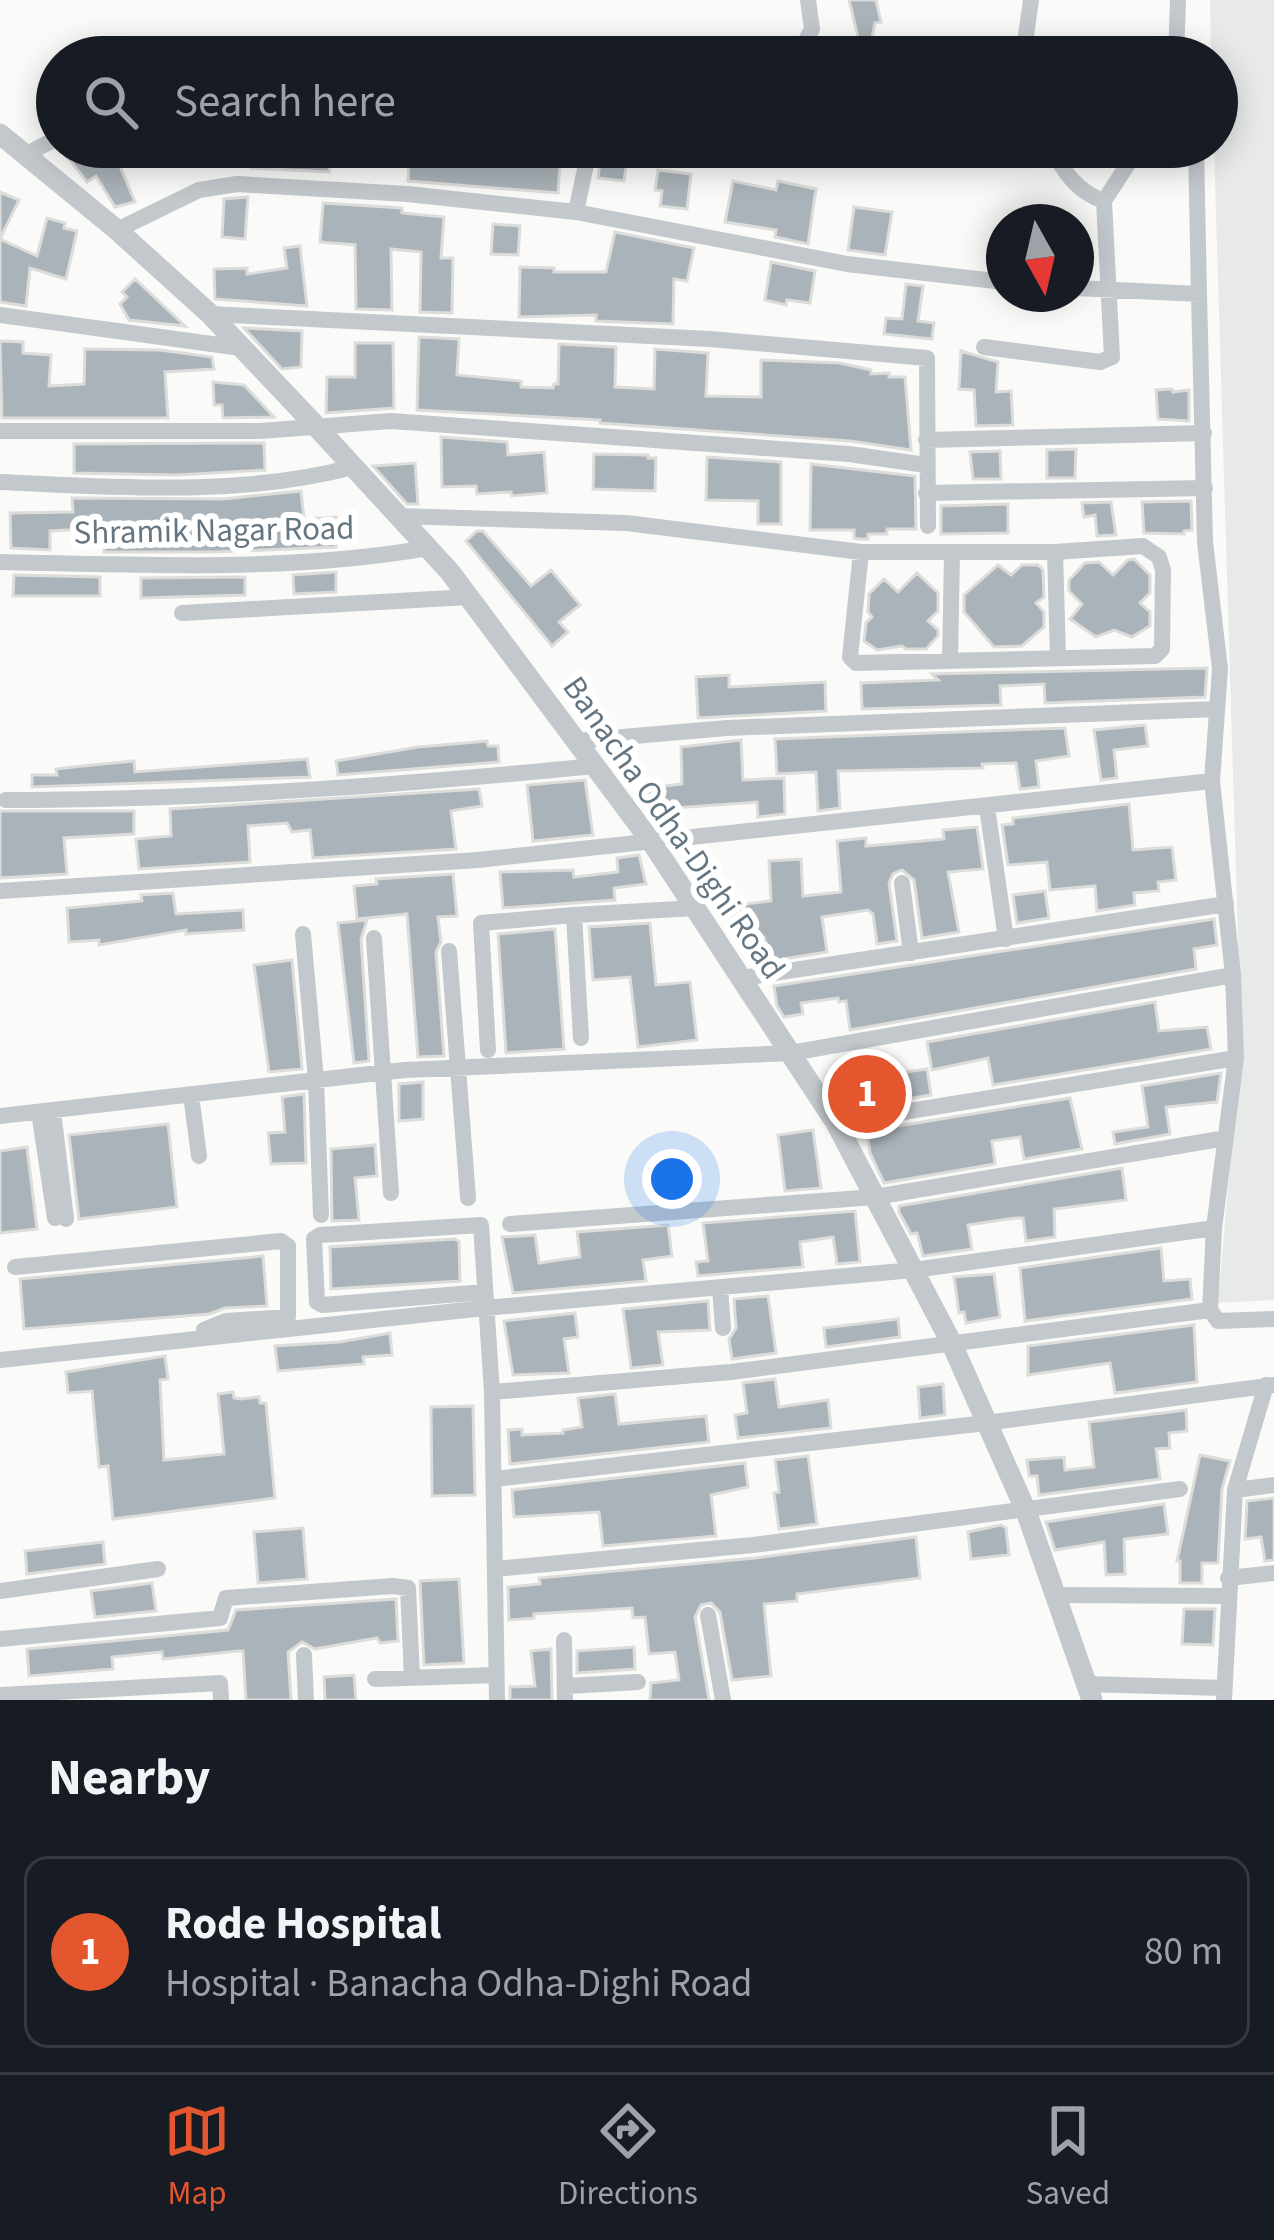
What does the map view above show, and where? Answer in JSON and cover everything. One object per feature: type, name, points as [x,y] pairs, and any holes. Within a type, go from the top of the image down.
[{"type":"street","points":[[808,0],[812,29],[808,36]]},
{"type":"street","points":[[1026,36],[1030,0]]},
{"type":"street","points":[[1177,36],[1178,0]]},
{"type":"street","name":"Banacha Odha-Dighi Road","points":[[0,134],[36,163]]},
{"type":"street","points":[[26,155],[36,150]]},
{"type":"street","name":"Banacha Odha-Dighi Road","points":[[42,168],[209,314],[428,548],[653,844],[836,1123],[914,1270],[1026,1511],[1089,1692]]},
{"type":"street","points":[[576,212],[585,168]]},
{"type":"street","points":[[1065,168],[1089,196],[1104,201]]},
{"type":"street","points":[[985,347],[1100,362],[1112,357],[1104,201],[1125,168]]},
{"type":"street","points":[[1196,168],[1205,542],[1220,669],[1212,781],[1236,1058],[1214,1228],[1210,1310],[1218,1321],[1274,1319]]},
{"type":"street","points":[[117,230],[199,190],[237,184],[407,194],[576,212],[847,264],[986,280]]},
{"type":"street","points":[[1094,289],[1199,294]]},
{"type":"street","points":[[209,314],[710,339],[927,358],[928,526]]},
{"type":"street","points":[[0,315],[242,349]]},
{"type":"street","points":[[0,431],[260,431],[391,421],[849,454],[926,465]]},
{"type":"street","points":[[926,440],[1204,434]]},
{"type":"street","points":[[0,482],[160,488],[309,479],[353,467]]},
{"type":"street","points":[[926,493],[1204,488]]},
{"type":"street","points":[[398,516],[626,523],[861,552],[1055,552],[1143,546],[1159,557],[1163,570],[1160,653],[852,662],[861,552]]},
{"type":"street","name":"Shramik Nagar Road","points":[[0,562],[271,562],[428,548]]},
{"type":"street","points":[[950,661],[952,552]]},
{"type":"street","points":[[1055,552],[1058,658]]},
{"type":"street","points":[[182,614],[469,597]]},
{"type":"street","points":[[576,741],[727,728],[1217,709]]},
{"type":"street","points":[[6,800],[272,794],[595,766]]},
{"type":"street","points":[[0,892],[411,866],[653,844],[1212,781]]},
{"type":"street","points":[[987,807],[1006,939]]},
{"type":"street","points":[[902,883],[911,953]]},
{"type":"street","points":[[742,978],[1226,904]]},
{"type":"street","points":[[488,1050],[481,922],[696,908]]},
{"type":"street","points":[[574,915],[581,1038]]},
{"type":"street","points":[[303,934],[322,1215]]},
{"type":"street","points":[[374,938],[391,1192]]},
{"type":"street","points":[[449,951],[468,1198]]},
{"type":"street","points":[[0,1116],[382,1072],[791,1053],[1232,976]]},
{"type":"street","points":[[836,1123],[1236,1058]]},
{"type":"street","points":[[191,1095],[200,1156]]},
{"type":"street","points":[[46,1112],[60,1219]]},
{"type":"street","points":[[510,1224],[875,1197],[1226,1138]]},
{"type":"street","points":[[497,1700],[492,1392],[485,1300],[481,1225],[320,1235],[314,1239],[317,1302],[322,1305],[485,1300],[720,1287],[914,1270],[1214,1228]]},
{"type":"street","points":[[15,1268],[281,1241],[288,1246],[288,1317],[226,1321],[204,1330],[203,1338]]},
{"type":"street","points":[[720,1287],[723,1328]]},
{"type":"street","points":[[0,1360],[485,1300]]},
{"type":"street","points":[[492,1392],[731,1372],[1210,1310]]},
{"type":"street","points":[[494,1479],[1270,1385],[1235,1490],[1224,1694],[1089,1692]]},
{"type":"street","points":[[1235,1490],[1274,1485]]},
{"type":"street","points":[[495,1569],[753,1545],[1180,1489]]},
{"type":"street","points":[[0,1591],[158,1569]]},
{"type":"street","points":[[1055,1595],[1228,1587],[1274,1573]]},
{"type":"street","points":[[0,1639],[220,1618],[226,1598],[393,1586],[408,1588],[412,1678]]},
{"type":"street","points":[[708,1615],[723,1700]]},
{"type":"street","points":[[564,1640],[565,1693],[638,1682]]},
{"type":"street","points":[[304,1655],[305,1700]]},
{"type":"street","points":[[376,1679],[496,1676]]},
{"type":"street","points":[[0,1695],[220,1683],[221,1700]]},
{"type":"shaded area","points":[[1210,0],[1274,0],[1274,1300],[1218,1303],[1241,1037],[1215,168],[1238,168],[1238,36],[1211,36]]},
{"type":"building","points":[[849,0],[876,0],[881,22],[875,23],[872,36],[858,36]]},
{"type":"building","points":[[76,168],[121,168],[135,202],[115,207],[96,176],[87,182]]},
{"type":"building","points":[[251,168],[329,168],[329,172]]},
{"type":"building","points":[[409,168],[560,168],[558,193],[408,181]]},
{"type":"building","points":[[599,168],[626,168],[624,181],[598,178]]},
{"type":"building","points":[[658,170],[691,174],[687,209],[660,206],[662,191],[655,190]]},
{"type":"building","points":[[733,181],[776,190],[778,181],[816,189],[808,244],[775,237],[776,230],[725,222]]},
{"type":"building","points":[[0,192],[19,200],[0,239]]},
{"type":"building","points":[[248,197],[245,239],[222,237],[224,199]]},
{"type":"building","points":[[323,203],[402,208],[402,213],[444,217],[441,258],[453,258],[452,313],[420,312],[421,252],[391,249],[392,310],[356,309],[355,245],[320,242]]},
{"type":"building","points":[[854,207],[892,212],[885,255],[848,250]]},
{"type":"building","points":[[47,218],[77,231],[66,279],[30,268],[26,306],[0,302],[0,239],[37,256]]},
{"type":"building","points":[[493,224],[520,226],[518,255],[491,254]]},
{"type":"building","points":[[615,232],[694,248],[687,281],[674,279],[673,324],[596,321],[596,315],[519,317],[520,267],[606,272]]},
{"type":"building","points":[[300,246],[307,306],[215,299],[214,269],[247,268],[247,274],[287,268],[284,248]]},
{"type":"building","points":[[771,262],[815,271],[810,303],[765,300]]},
{"type":"building","points":[[135,279],[185,326],[129,320],[120,304],[127,297],[122,292]]},
{"type":"building","points":[[906,284],[923,286],[918,321],[934,323],[932,339],[884,334],[886,318],[902,319]]},
{"type":"building","points":[[244,328],[302,331],[301,367],[282,369]]},
{"type":"building","points":[[419,337],[459,339],[457,375],[521,381],[521,387],[558,384],[559,344],[616,347],[615,387],[654,389],[655,349],[708,353],[706,396],[761,397],[761,360],[840,363],[871,370],[871,374],[889,373],[889,377],[905,377],[911,450],[600,420],[417,410]]},
{"type":"building","points":[[0,341],[23,342],[23,353],[51,355],[49,386],[84,384],[85,349],[160,350],[212,357],[214,369],[165,372],[168,418],[2,418]]},
{"type":"building","points":[[355,343],[393,343],[394,408],[326,413],[327,377],[355,377]]},
{"type":"building","points":[[961,351],[998,362],[996,392],[1011,391],[1013,425],[976,426],[974,390],[959,389]]},
{"type":"building","points":[[213,382],[244,385],[274,417],[223,418],[222,405],[214,405]]},
{"type":"building","points":[[1156,390],[1189,390],[1189,421],[1158,419]]},
{"type":"building","points":[[441,437],[507,442],[508,455],[544,452],[547,493],[477,494],[476,486],[442,487]]},
{"type":"building","points":[[264,443],[265,470],[177,475],[74,473],[74,444]]},
{"type":"building","points":[[1076,449],[1075,478],[1047,478],[1047,450]]},
{"type":"building","points":[[1000,451],[1001,479],[973,479],[970,452]]},
{"type":"building","points":[[594,454],[656,458],[655,491],[593,489]]},
{"type":"building","points":[[707,457],[781,462],[781,524],[758,524],[758,501],[706,500]]},
{"type":"building","points":[[415,463],[418,504],[407,504],[373,466]]},
{"type":"building","points":[[811,464],[915,476],[916,529],[887,529],[887,534],[868,534],[868,539],[854,538],[854,530],[810,530]]},
{"type":"building","points":[[301,491],[304,519],[336,517],[336,547],[104,552],[103,528],[50,531],[50,550],[11,548],[10,513],[73,512],[72,498],[223,499]]},
{"type":"building","points":[[1191,501],[1192,530],[1144,533],[1142,502]]},
{"type":"building","points":[[1111,502],[1116,535],[1097,536],[1095,515],[1084,517],[1082,503]]},
{"type":"building","points":[[1008,504],[1008,533],[941,534],[941,506]]},
{"type":"building","points":[[483,531],[531,586],[551,570],[580,605],[559,622],[568,632],[552,646],[466,541]]},
{"type":"building","points":[[1134,559],[1150,575],[1150,593],[1140,603],[1150,612],[1150,626],[1132,637],[1114,630],[1096,637],[1070,619],[1082,604],[1069,591],[1069,580],[1085,563],[1099,562],[1113,575]]},
{"type":"building","points":[[998,565],[1011,575],[1022,565],[1038,565],[1043,570],[1044,597],[1036,603],[1044,612],[1044,627],[1022,646],[994,647],[964,612],[964,595]]},
{"type":"building","points":[[336,572],[336,592],[294,594],[293,575]]},
{"type":"building","points":[[917,573],[938,593],[938,611],[928,621],[938,636],[926,649],[877,650],[864,641],[866,623],[872,617],[869,594],[884,579],[898,592]]},
{"type":"building","points":[[14,575],[100,577],[100,596],[13,596]]},
{"type":"building","points":[[245,577],[245,595],[141,598],[141,578]]},
{"type":"building","points":[[1207,668],[1205,697],[1045,703],[1044,684],[1000,686],[1001,705],[862,709],[861,683],[938,680],[932,674]]},
{"type":"building","points":[[729,675],[729,687],[825,682],[826,711],[698,718],[696,677]]},
{"type":"building","points":[[1145,725],[1148,746],[1114,750],[1117,778],[1101,780],[1094,730]]},
{"type":"building","points":[[1065,728],[1069,756],[1036,761],[1039,787],[1020,789],[1016,763],[838,771],[840,808],[818,811],[816,772],[777,774],[775,739]]},
{"type":"building","points":[[741,740],[743,780],[784,778],[785,814],[758,817],[757,802],[646,810],[639,789],[682,784],[681,747]]},
{"type":"building","points":[[487,741],[488,746],[498,746],[499,762],[338,775],[336,761]]},
{"type":"building","points":[[307,759],[310,777],[32,787],[32,775],[57,775],[56,769],[82,766],[134,761],[135,772]]},
{"type":"building","points":[[585,780],[593,835],[533,841],[527,785]]},
{"type":"building","points":[[479,789],[482,806],[451,811],[456,849],[313,858],[310,830],[292,832],[287,823],[248,826],[250,862],[139,869],[136,839],[171,836],[170,809]]},
{"type":"building","points":[[1129,804],[1133,850],[1172,847],[1176,880],[1158,882],[1159,891],[1134,893],[1135,905],[1097,911],[1095,886],[1050,890],[1047,862],[1008,865],[1002,825],[1013,824],[1013,818]]},
{"type":"building","points":[[0,811],[134,811],[134,834],[64,838],[67,874],[0,878]]},
{"type":"building","points":[[977,827],[983,869],[948,872],[959,932],[922,938],[914,880],[902,870],[889,883],[897,941],[877,944],[873,914],[868,910],[822,917],[827,952],[771,961],[764,937],[753,938],[752,925],[744,926],[743,918],[721,920],[713,908],[771,901],[769,861],[801,859],[803,896],[841,892],[837,841],[866,838],[866,846],[944,839],[943,830]]},
{"type":"building","points":[[639,855],[646,884],[614,888],[615,900],[503,908],[500,872],[573,870],[574,877],[618,872],[617,858]]},
{"type":"building","points":[[453,874],[457,916],[438,917],[441,942],[436,952],[444,1056],[418,1057],[407,914],[357,919],[354,886],[377,884],[376,879]]},
{"type":"building","points":[[1045,891],[1049,918],[1017,923],[1013,895]]},
{"type":"building","points":[[173,893],[176,914],[243,910],[244,930],[186,934],[186,930],[99,945],[99,940],[69,942],[67,908]]},
{"type":"building","points":[[1214,919],[1217,945],[1194,949],[1196,969],[850,1030],[846,1001],[838,998],[801,1003],[803,1014],[784,1017],[777,1006],[774,986]]},
{"type":"building","points":[[367,920],[361,939],[369,1061],[354,1063],[338,923]]},
{"type":"building","points":[[650,923],[656,985],[690,982],[697,1040],[638,1047],[630,977],[593,980],[589,927]]},
{"type":"building","points":[[555,929],[564,1049],[506,1053],[498,934]]},
{"type":"building","points":[[292,960],[302,1069],[269,1072],[254,965]]},
{"type":"building","points":[[1155,1002],[1159,1031],[1207,1027],[1211,1049],[993,1085],[988,1058],[932,1070],[927,1042]]},
{"type":"building","points":[[927,1069],[931,1095],[845,1109],[842,1105],[838,1081]]},
{"type":"building","points":[[1221,1073],[1217,1102],[1166,1107],[1170,1134],[1115,1144],[1113,1132],[1148,1127],[1142,1086]]},
{"type":"building","points":[[423,1082],[423,1119],[399,1121],[399,1084]]},
{"type":"building","points":[[304,1094],[306,1163],[271,1164],[268,1133],[285,1132],[282,1097]]},
{"type":"building","points":[[1070,1098],[1082,1149],[1024,1159],[1020,1137],[992,1141],[995,1164],[884,1183],[870,1153],[867,1131]]},
{"type":"building","points":[[168,1124],[177,1207],[79,1219],[69,1135]]},
{"type":"building","points":[[813,1130],[821,1188],[785,1191],[778,1135]]},
{"type":"building","points":[[375,1145],[377,1176],[355,1178],[359,1220],[332,1221],[331,1149]]},
{"type":"building","points":[[27,1147],[37,1229],[0,1233],[0,1151]]},
{"type":"building","points":[[1122,1168],[1126,1200],[1054,1209],[1055,1237],[1026,1241],[1023,1218],[1015,1218],[968,1225],[972,1249],[923,1256],[917,1233],[911,1234],[899,1212],[899,1206]]},
{"type":"building","points":[[855,1211],[860,1262],[837,1264],[833,1237],[800,1242],[803,1267],[698,1276],[696,1262],[708,1261],[703,1223]]},
{"type":"building","points":[[668,1225],[672,1256],[643,1260],[646,1281],[513,1293],[502,1237],[535,1235],[539,1263],[580,1257],[577,1232]]},
{"type":"building","points":[[459,1241],[460,1281],[331,1289],[330,1247]]},
{"type":"building","points":[[1161,1248],[1164,1281],[1190,1279],[1192,1299],[1025,1321],[1020,1268]]},
{"type":"building","points":[[263,1256],[267,1306],[24,1329],[20,1279]]},
{"type":"building","points":[[994,1274],[1000,1317],[966,1323],[964,1312],[959,1313],[954,1277]]},
{"type":"building","points":[[768,1296],[776,1353],[732,1359],[729,1339],[736,1328],[734,1299]]},
{"type":"building","points":[[708,1301],[710,1330],[658,1332],[663,1365],[631,1368],[623,1309]]},
{"type":"building","points":[[575,1313],[578,1337],[564,1339],[569,1373],[513,1375],[504,1321]]},
{"type":"building","points":[[898,1319],[900,1337],[826,1347],[824,1328]]},
{"type":"building","points":[[1194,1325],[1197,1382],[1115,1393],[1110,1363],[1028,1375],[1028,1346]]},
{"type":"building","points":[[390,1333],[392,1355],[363,1357],[364,1364],[278,1371],[275,1346]]},
{"type":"building","points":[[165,1356],[168,1379],[160,1380],[164,1460],[224,1454],[218,1394],[259,1397],[260,1403],[266,1403],[275,1498],[113,1519],[108,1466],[99,1467],[92,1391],[68,1393],[66,1372]]},
{"type":"building","points":[[775,1379],[779,1407],[828,1400],[831,1428],[738,1438],[735,1415],[747,1413],[743,1383]]},
{"type":"building","points":[[943,1384],[945,1415],[920,1418],[918,1387]]},
{"type":"building","points":[[615,1394],[619,1424],[706,1416],[709,1442],[510,1464],[508,1430],[522,1429],[522,1435],[582,1427],[578,1398]]},
{"type":"building","points":[[473,1406],[475,1495],[432,1496],[431,1407]]},
{"type":"building","points":[[1186,1410],[1187,1431],[1169,1433],[1170,1448],[1156,1449],[1160,1479],[1039,1495],[1037,1476],[1029,1476],[1027,1460],[1064,1457],[1065,1470],[1094,1467],[1089,1422]]},
{"type":"building","points":[[1200,1455],[1230,1461],[1222,1489],[1218,1563],[1202,1563],[1202,1583],[1180,1583],[1177,1561]]},
{"type":"building","points":[[808,1456],[817,1524],[779,1529],[775,1460]]},
{"type":"building","points":[[745,1463],[748,1487],[711,1495],[716,1536],[603,1546],[599,1512],[514,1517],[512,1490]]},
{"type":"building","points":[[1274,1498],[1274,1560],[1265,1561],[1261,1537],[1245,1539],[1247,1501]]},
{"type":"building","points":[[1164,1504],[1168,1534],[1124,1539],[1125,1574],[1106,1575],[1104,1542],[1055,1550],[1046,1522]]},
{"type":"building","points":[[303,1528],[307,1579],[258,1583],[254,1532]]},
{"type":"building","points":[[1006,1528],[1009,1555],[971,1559],[968,1532]]},
{"type":"building","points":[[916,1537],[920,1578],[797,1594],[797,1601],[764,1604],[771,1676],[732,1680],[720,1612],[711,1603],[701,1605],[695,1617],[709,1700],[650,1700],[651,1683],[679,1680],[675,1652],[649,1654],[645,1617],[633,1618],[632,1608],[509,1620],[508,1587],[540,1584],[539,1578]]},
{"type":"building","points":[[103,1542],[105,1564],[27,1574],[25,1551]]},
{"type":"building","points":[[459,1579],[464,1663],[424,1665],[420,1581]]},
{"type":"building","points":[[152,1583],[156,1611],[95,1617],[91,1591]]},
{"type":"building","points":[[396,1599],[398,1641],[380,1643],[377,1638],[315,1649],[302,1642],[288,1652],[291,1700],[246,1700],[243,1651],[163,1659],[162,1652],[112,1657],[113,1669],[29,1676],[27,1649],[228,1630],[236,1610]]},
{"type":"building","points":[[1184,1609],[1215,1609],[1213,1645],[1182,1644]]},
{"type":"building","points":[[634,1647],[635,1669],[577,1673],[577,1651]]},
{"type":"building","points":[[551,1649],[552,1700],[510,1700],[510,1687],[535,1686],[531,1651]]},
{"type":"building","points":[[354,1675],[356,1700],[325,1700],[324,1677]]},
{"type":"place","name":"Rode Hospital","points":[[867,1094]]}]
